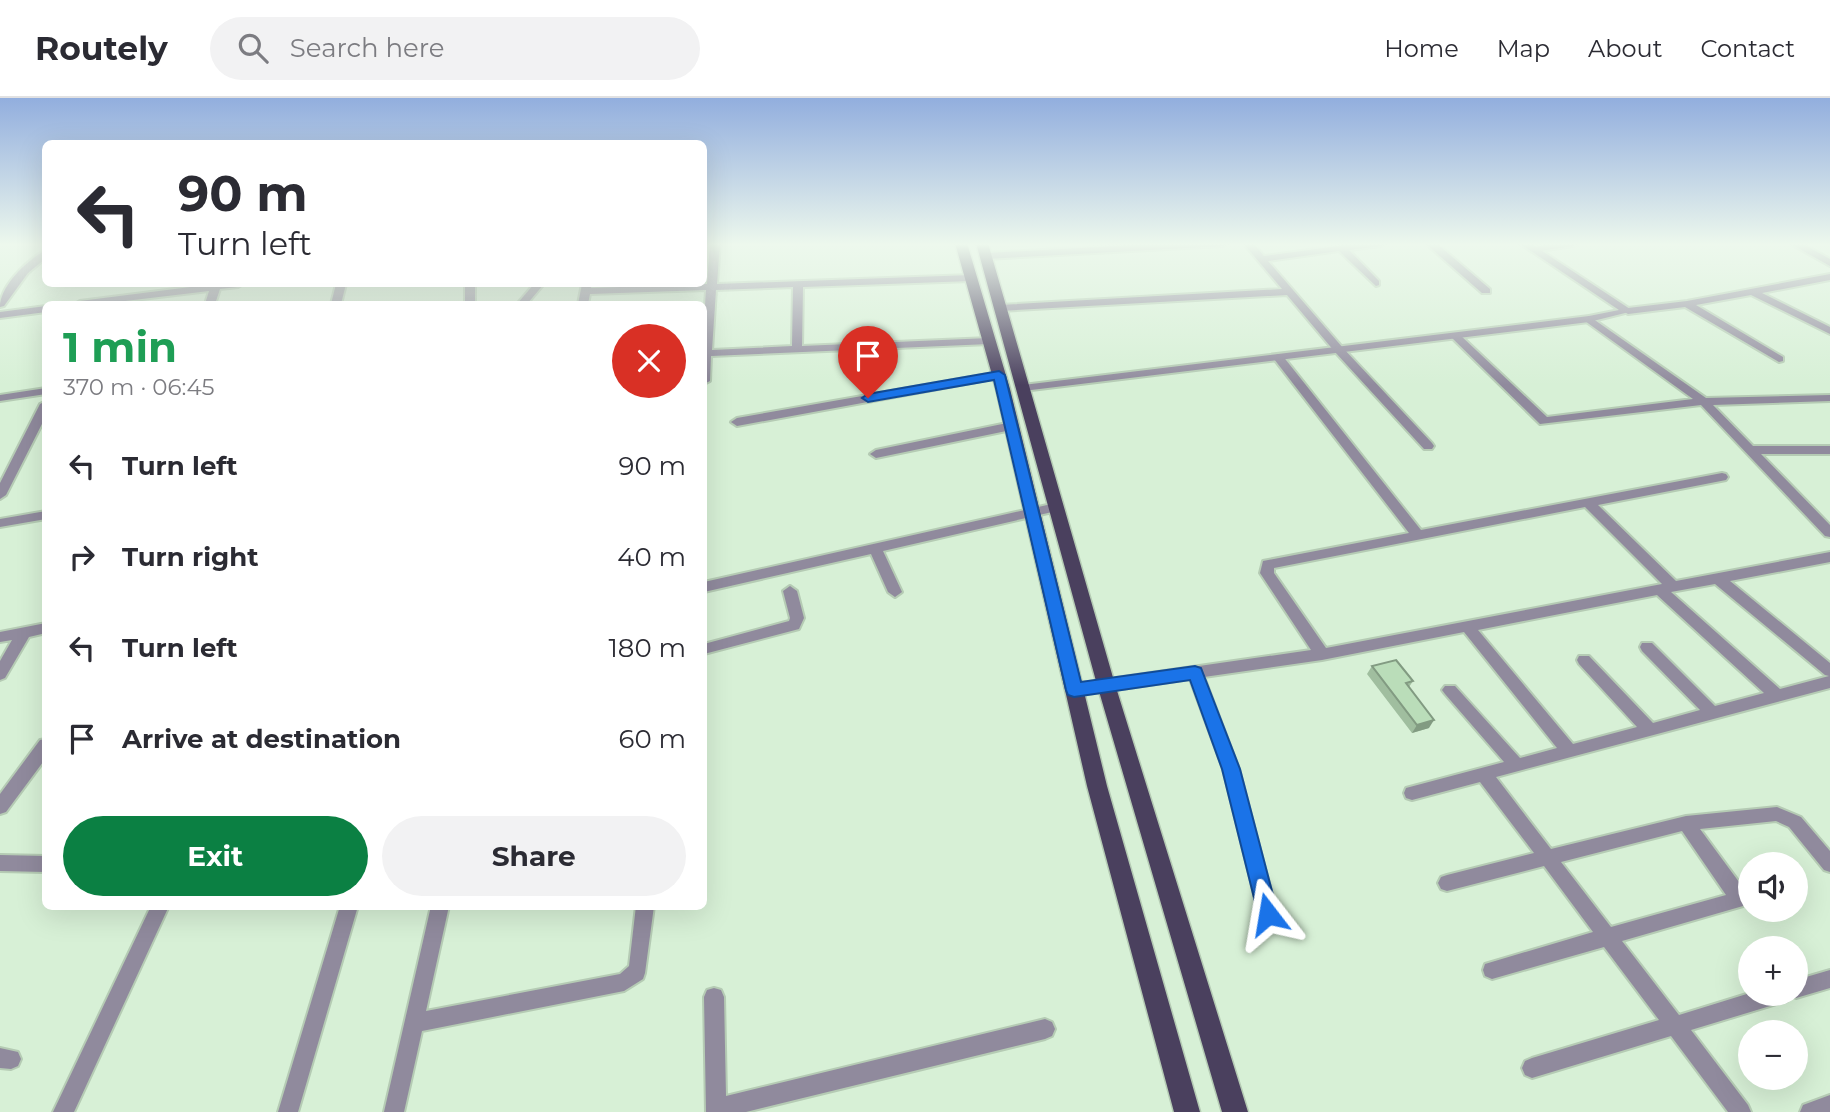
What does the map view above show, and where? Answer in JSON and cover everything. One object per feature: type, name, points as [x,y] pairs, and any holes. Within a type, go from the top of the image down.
[{"type":"main road","points":[[975,290],[1012,426],[1097,786],[1187,1112]]},
{"type":"main road","points":[[995,290],[1107,686],[1235,1112]]},
{"type":"street","points":[[156,295],[158,290]]},
{"type":"street","points":[[116,301],[187,290]]},
{"type":"street","points":[[707,339],[711,290]]},
{"type":"street","points":[[797,349],[798,290]]},
{"type":"street","points":[[1592,290],[1624,312]]},
{"type":"street","points":[[1023,388],[1589,319],[1762,290]]},
{"type":"street","points":[[1000,308],[1289,292],[1428,446]]},
{"type":"street","points":[[1753,292],[1830,331]]},
{"type":"street","points":[[1687,304],[1779,359]]},
{"type":"street","points":[[0,315],[42,310]]},
{"type":"street","points":[[1589,319],[1700,402],[1830,533]]},
{"type":"street","points":[[1455,336],[1544,421],[1674,404],[1830,398]]},
{"type":"street","points":[[707,353],[989,341]]},
{"type":"street","points":[[1278,357],[1417,534]]},
{"type":"street","points":[[737,422],[999,375]]},
{"type":"street","points":[[0,398],[42,392]]},
{"type":"street","points":[[0,495],[42,412]]},
{"type":"street","points":[[876,454],[1012,426]]},
{"type":"street","points":[[1750,450],[1830,450]]},
{"type":"street","points":[[1322,654],[1267,573],[1268,564],[1722,477]]},
{"type":"street","points":[[1587,502],[1666,588],[1777,696]]},
{"type":"street","points":[[707,586],[1056,507]]},
{"type":"street","points":[[0,523],[42,517]]},
{"type":"street","points":[[875,547],[895,592]]},
{"type":"street","points":[[1074,690],[1322,654],[1823,558]]},
{"type":"street","points":[[1717,578],[1830,671]]},
{"type":"street","points":[[707,648],[794,625],[797,618],[790,591]]},
{"type":"street","points":[[1468,626],[1569,751]]},
{"type":"street","points":[[0,637],[42,629]]},
{"type":"street","points":[[0,674],[24,632]]},
{"type":"street","points":[[1647,647],[1712,713]]},
{"type":"street","points":[[1584,660],[1650,730]]},
{"type":"street","points":[[1195,673],[1231,769],[1268,914]]},
{"type":"street","points":[[1412,793],[1830,682]]},
{"type":"street","points":[[1450,690],[1517,765]]},
{"type":"street","points":[[0,807],[42,750]]},
{"type":"street","points":[[1484,774],[1741,1112]]},
{"type":"street","points":[[1447,883],[1686,823],[1777,814],[1787,817],[1801,829],[1830,864]]},
{"type":"street","points":[[1492,970],[1737,900],[1734,888],[1686,823]]},
{"type":"street","points":[[0,863],[42,864]]},
{"type":"street","points":[[63,1112],[158,910]]},
{"type":"street","points":[[288,1112],[348,910]]},
{"type":"street","points":[[394,1112],[439,910]]},
{"type":"street","points":[[414,1023],[624,982],[636,974],[645,910]]},
{"type":"street","points":[[1808,985],[1830,979]]},
{"type":"street","points":[[714,997],[716,1111],[1045,1029]]},
{"type":"street","points":[[1532,1068],[1739,1006]]},
{"type":"street","points":[[1810,1112],[1830,1105]]},
{"type":"building","points":[[1396,660],[1413,681],[1406,683],[1434,720],[1417,725],[1372,666]]},
{"type":"route","points":[[868,398],[999,375],[1074,690],[1195,673],[1231,769],[1268,914]]}]
